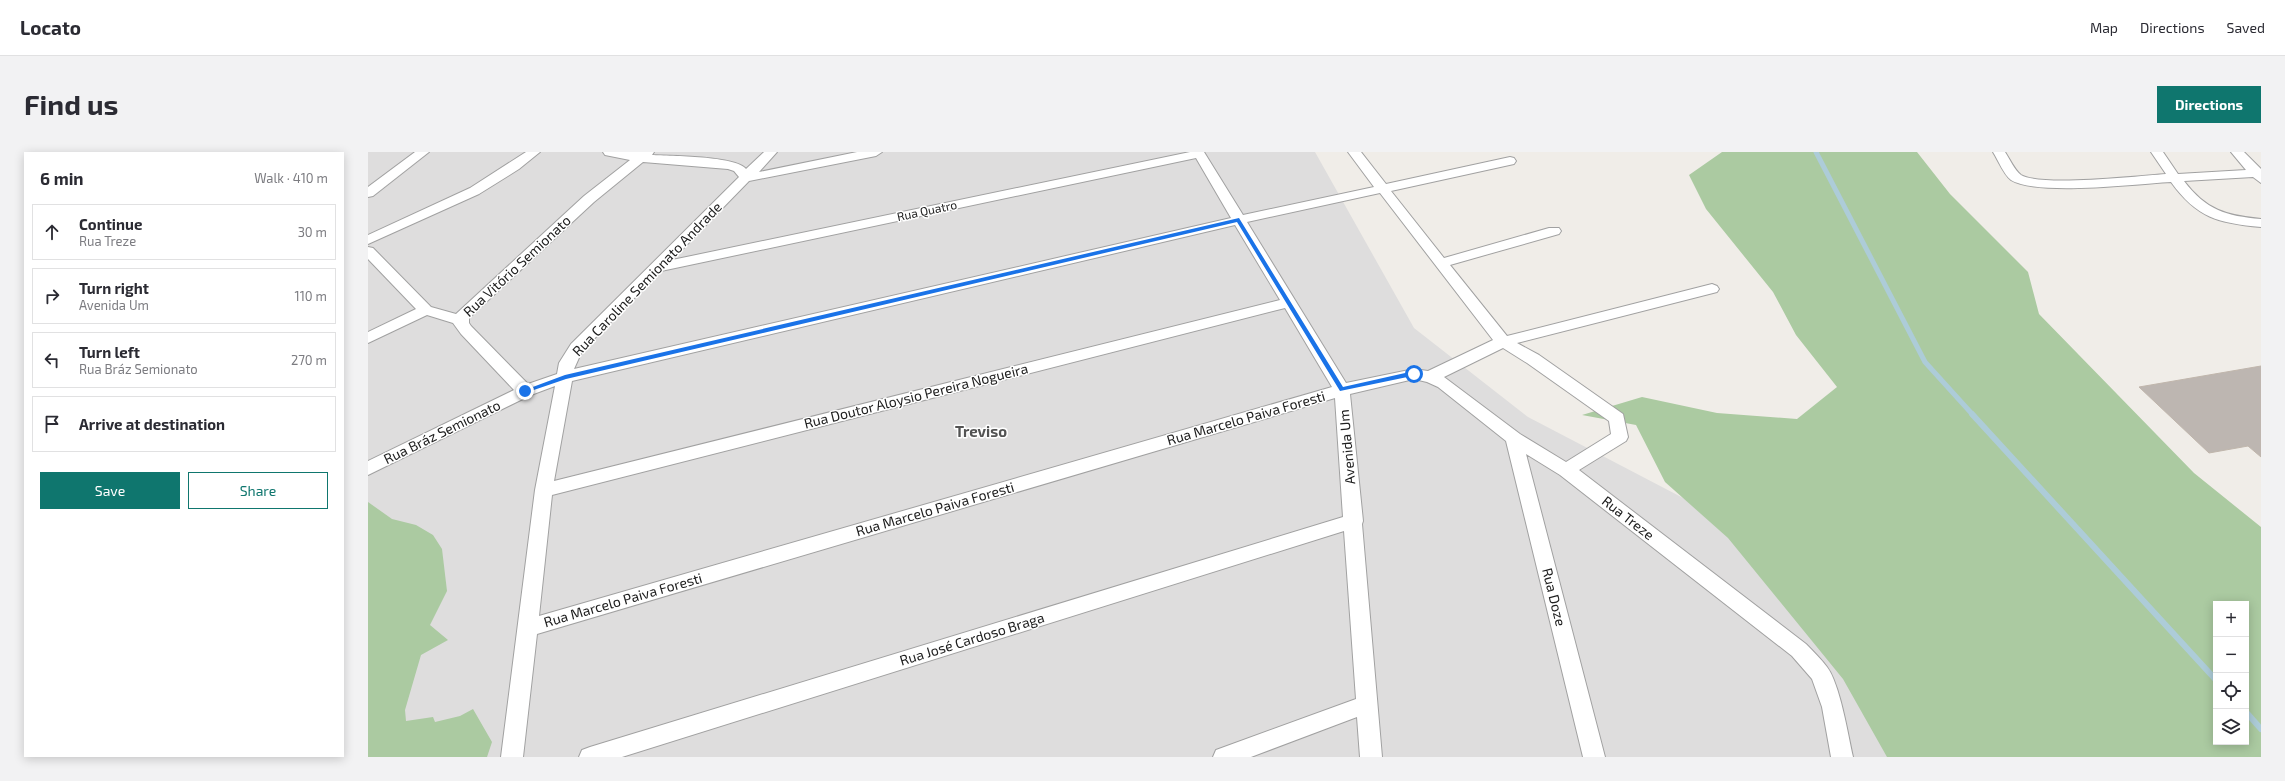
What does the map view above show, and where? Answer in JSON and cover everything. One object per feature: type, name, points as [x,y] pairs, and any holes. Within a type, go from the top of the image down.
[{"type":"street","points":[[368,193],[423,152]]},
{"type":"street","points":[[368,240],[482,188],[503,176],[534,152]]},
{"type":"street","points":[[609,152],[730,166],[739,168],[746,178],[876,152]]},
{"type":"street","name":"Rua Caroline Semionato Andrade","points":[[512,757],[544,490],[567,363],[576,348],[771,152]]},
{"type":"street","points":[[1354,152],[1503,342],[1534,359],[1618,418],[1620,437],[1566,470]]},
{"type":"street","points":[[1999,152],[2015,177],[2030,183],[2065,184],[2259,175]]},
{"type":"street","points":[[2158,152],[2174,178],[2200,207],[2208,212],[2223,216],[2261,222]]},
{"type":"street","points":[[2237,152],[2259,175]]},
{"type":"street","name":"Avenida Um","points":[[1198,153],[1342,390],[1354,520],[1371,757]]},
{"type":"street","name":"Rua Quatro","points":[[655,268],[1198,153]]},
{"type":"street","name":"Rua Vitório Semionato","points":[[525,391],[466,330],[461,320],[462,316],[589,199],[645,155]]},
{"type":"street","name":"Rua Bráz Semionato","points":[[368,469],[525,391],[565,377],[1239,220],[1510,161]]},
{"type":"street","points":[[1441,263],[1554,231]]},
{"type":"street","points":[[368,251],[426,310],[461,320]]},
{"type":"street","points":[[1430,377],[1503,342],[1712,289]]},
{"type":"street","name":"Rua Doutor Aloysio Pereira Nogueira","points":[[544,490],[1288,303]]},
{"type":"street","points":[[368,338],[426,310]]},
{"type":"street","name":"Rua Treze","points":[[1342,390],[1414,374],[1430,377],[1444,383],[1514,438],[1566,470],[1799,650],[1821,674],[1832,707],[1842,757]]},
{"type":"street","name":"Rua Marcelo Paiva Foresti","points":[[527,628],[1342,390]]},
{"type":"street","name":"Rua Doze","points":[[1514,438],[1594,757]]},
{"type":"street","name":"Rua José Cardoso Braga","points":[[590,757],[1354,520]]},
{"type":"street","points":[[1224,757],[1368,704]]},
{"type":"shaded area","points":[[368,152],[1315,152],[1414,328],[1528,417],[1823,571],[1917,757],[368,757]]},
{"type":"green space","points":[[1722,152],[1917,152],[1950,194],[2028,272],[2039,314],[2194,473],[2261,527],[2261,757],[1887,757],[1843,679],[1728,538],[1665,482],[1636,425],[1582,415],[1642,397],[1717,413],[1797,419],[1837,387],[1796,335],[1773,292],[1706,209],[1689,175]]},
{"type":"green space","points":[[368,502],[392,519],[416,525],[433,535],[442,549],[447,591],[430,625],[448,640],[421,655],[405,710],[406,721],[433,717],[435,722],[460,716],[473,709],[492,742],[487,757],[368,757]]},
{"type":"building","points":[[2261,366],[2261,457],[2248,446],[2209,453],[2139,387]]},
{"type":"waterway","points":[[1816,152],[1925,362],[1973,415]]},
{"type":"waterway","points":[[1972,414],[2213,677]]},
{"type":"waterway","points":[[2249,715],[2261,729]]},
{"type":"district","name":"Treviso","points":[[981,432]]},
{"type":"route","points":[[525,391],[565,377],[1239,220],[1342,390],[1414,374]]}]
